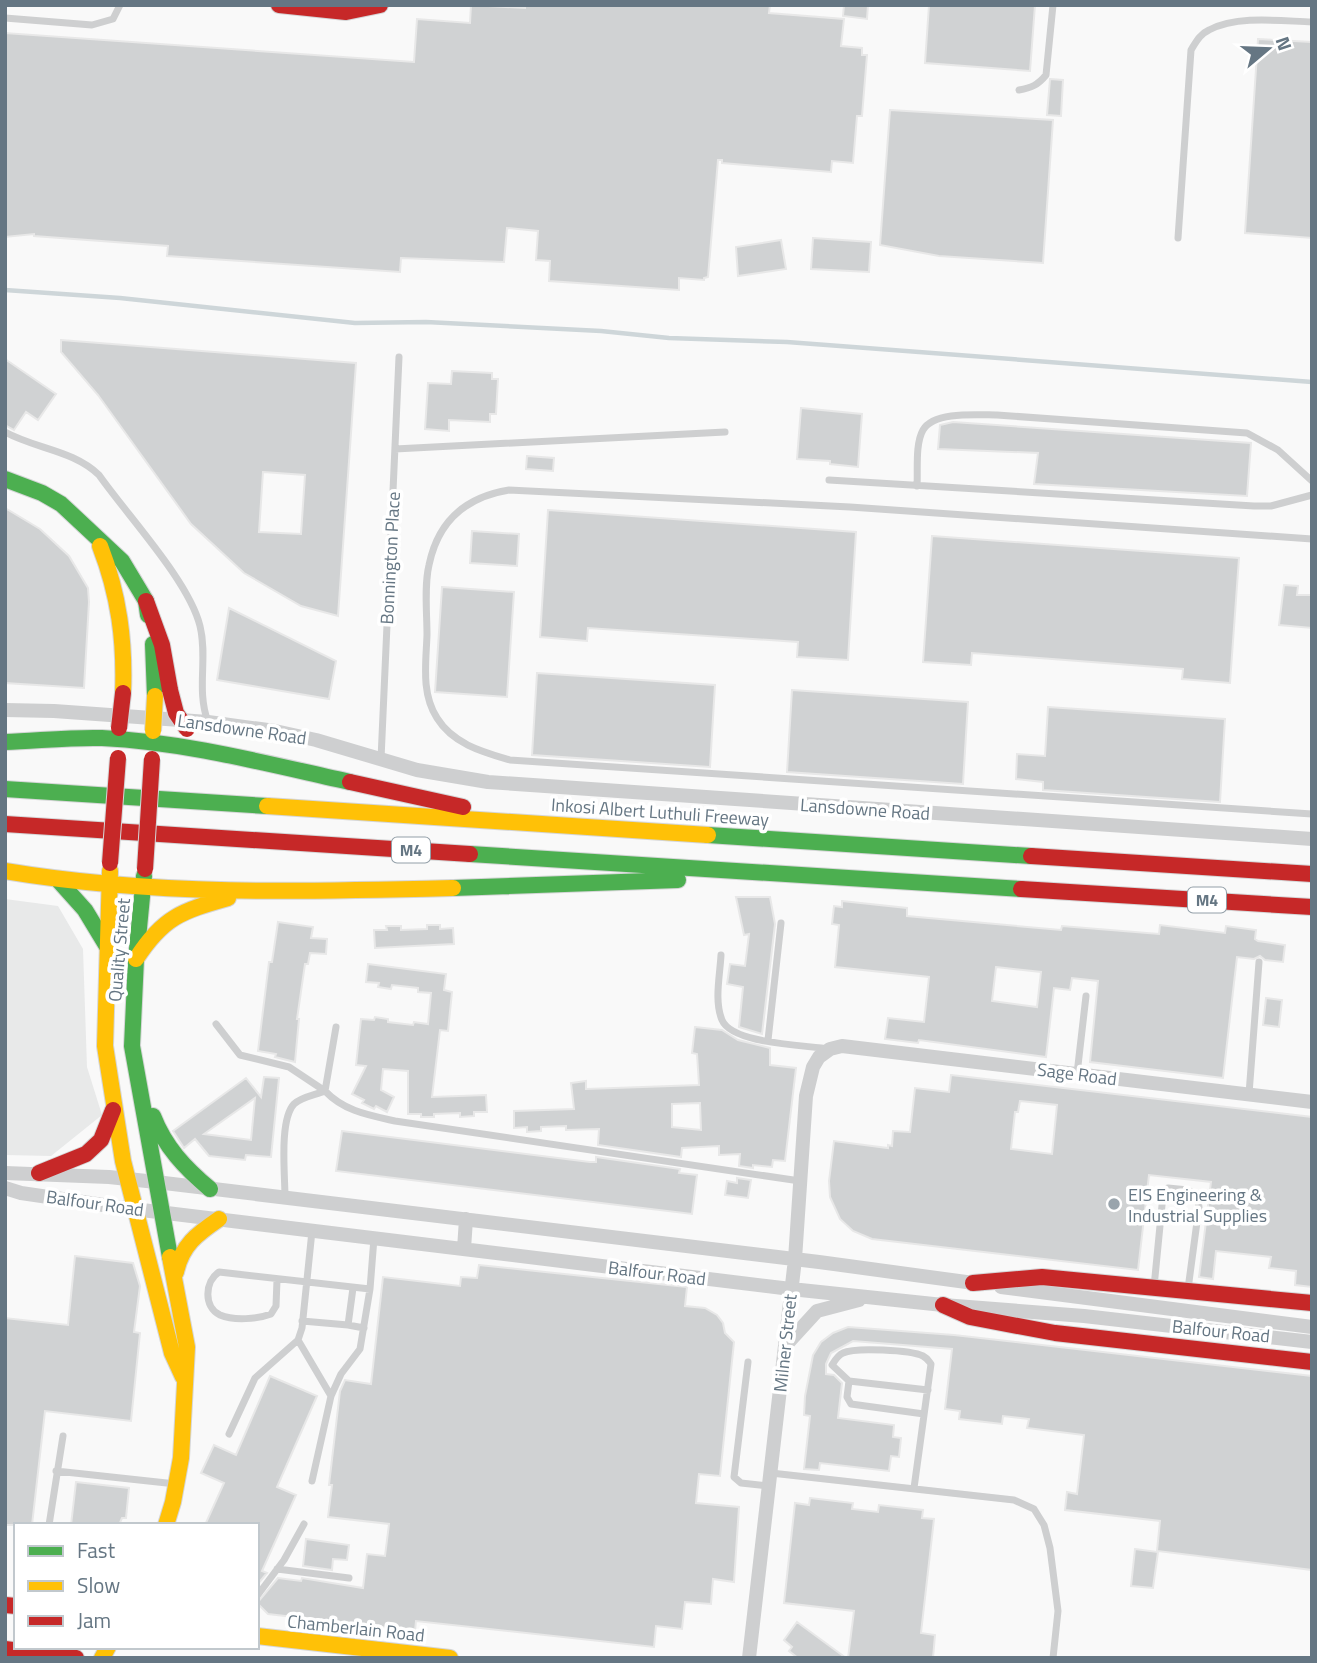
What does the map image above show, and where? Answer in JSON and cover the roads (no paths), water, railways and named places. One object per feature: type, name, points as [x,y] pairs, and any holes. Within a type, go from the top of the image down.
[{"type":"main road","points":[[279,5],[353,9],[380,5]]},
{"type":"main road","name":"Quality Street","points":[[5,479],[42,493],[61,504],[122,561],[146,601],[165,648],[163,693],[153,744],[132,1046],[187,1347],[183,1378],[184,1436],[177,1484],[167,1523]]},
{"type":"main road","name":"Quality Street","points":[[97,539],[114,580],[122,618],[124,665],[108,887],[105,1046],[113,1109],[127,1180],[172,1353],[183,1378]]},
{"type":"main road","points":[[163,693],[187,730],[216,753]]},
{"type":"main road","points":[[5,741],[100,738],[119,734],[153,744],[216,753],[319,777],[400,792],[530,824]]},
{"type":"main road","name":"Inkosi Albert Luthuli Freeway","points":[[5,789],[1312,874]]},
{"type":"main road","name":"M4","points":[[5,824],[178,837],[1312,906]]},
{"type":"main road","points":[[5,871],[108,887],[242,894],[817,874]]},
{"type":"main road","points":[[59,881],[85,910],[108,948]]},
{"type":"main road","points":[[136,959],[150,937],[169,918],[242,894]]},
{"type":"main road","points":[[134,1063],[160,1137],[173,1156],[210,1189]]},
{"type":"main road","points":[[39,1173],[86,1154],[101,1140],[113,1109]]},
{"type":"main road","points":[[174,1280],[184,1245],[219,1219]]},
{"type":"main road","points":[[973,1283],[1042,1277],[1312,1303]]},
{"type":"main road","points":[[943,1305],[970,1317],[1055,1333],[1312,1362]]},
{"type":"main road","name":"Chamberlain Road","points":[[259,1636],[450,1658]]},
{"type":"main road","points":[[5,1649],[76,1658]]},
{"type":"street","name":"Lansdowne Road","points":[[5,710],[208,722],[289,734],[440,776],[488,782],[1312,839]]},
{"type":"street","name":"Sage Road","points":[[836,1048],[1312,1102]]},
{"type":"street","name":"Milner Street","points":[[749,1658],[795,1259],[806,1096],[813,1067],[819,1057],[836,1048]]},
{"type":"street","name":"Balfour Road","points":[[5,1173],[156,1182],[795,1259],[1312,1327]]},
{"type":"street","name":"Balfour Road","points":[[5,1188],[21,1193],[135,1209],[791,1289],[1084,1316],[1312,1342]]},
{"type":"street","points":[[464,1249],[466,1219]]},
{"type":"street","points":[[784,1346],[817,1311],[847,1302],[881,1297]]},
{"type":"lane","points":[[5,18],[92,24],[113,19],[120,5]]},
{"type":"lane","points":[[1019,90],[1040,83],[1046,75],[1053,5]]},
{"type":"lane","points":[[1178,238],[1191,50],[1198,38],[1208,30],[1233,23],[1312,22]]},
{"type":"lane","name":"Bonnington Place","points":[[381,759],[399,357]]},
{"type":"lane","points":[[917,486],[923,431],[939,419],[959,415],[997,415],[1247,433],[1278,450],[1312,481]]},
{"type":"lane","points":[[5,432],[68,455],[91,467],[176,578],[200,625],[201,691],[208,722]]},
{"type":"lane","points":[[396,449],[725,432]]},
{"type":"lane","points":[[829,480],[1254,506],[1271,506],[1312,495]]},
{"type":"lane","points":[[1312,539],[850,507],[509,490],[487,494],[460,508],[440,534],[428,566],[425,677],[427,697],[438,719],[453,737],[481,751],[510,760],[1312,814]]},
{"type":"lane","points":[[768,1040],[781,923]]},
{"type":"lane","points":[[721,954],[719,1006],[723,1021],[730,1031],[743,1036],[836,1048]]},
{"type":"lane","points":[[1249,1094],[1259,962]]},
{"type":"lane","points":[[1077,1074],[1086,996]]},
{"type":"lane","points":[[216,1024],[240,1055],[289,1067],[345,1108],[395,1121],[800,1181]]},
{"type":"lane","points":[[325,1091],[336,1027]]},
{"type":"lane","points":[[285,1198],[286,1124],[291,1108],[296,1102],[325,1091]]},
{"type":"lane","points":[[1154,1287],[1163,1195],[1168,1188],[1177,1188],[1193,1193],[1199,1208],[1188,1290]]},
{"type":"lane","points":[[229,1434],[255,1378],[298,1340],[312,1231]]},
{"type":"lane","points":[[312,1481],[331,1396],[341,1374],[360,1349],[370,1289],[374,1238]]},
{"type":"lane","points":[[277,1280],[276,1306],[271,1314],[266,1316],[238,1319],[220,1315],[209,1302],[211,1280],[219,1272],[370,1289]]},
{"type":"lane","points":[[348,1325],[353,1288]]},
{"type":"lane","points":[[302,1321],[365,1328]]},
{"type":"lane","points":[[298,1340],[331,1396]]},
{"type":"lane","points":[[914,1488],[928,1390],[931,1364],[925,1357],[914,1354],[865,1349],[845,1351],[832,1365],[849,1381],[928,1390]]},
{"type":"lane","points":[[748,1362],[734,1477],[741,1483],[769,1480],[914,1488],[1014,1500],[1034,1510],[1044,1525],[1050,1548],[1057,1599],[1053,1658]]},
{"type":"lane","points":[[849,1381],[847,1397],[850,1404],[924,1414]]},
{"type":"lane","points":[[49,1523],[63,1436]]},
{"type":"lane","points":[[56,1471],[177,1484]]},
{"type":"lane","points":[[259,1593],[304,1524]]},
{"type":"lane","points":[[277,1569],[349,1578]]},
{"type":"waterway","points":[[5,290],[120,298],[355,323],[426,322],[601,331],[669,338],[787,342],[1312,382]]},
{"type":"place","name":"EIS Engineering & Industrial Supplies","points":[[1114,1204]]}]
